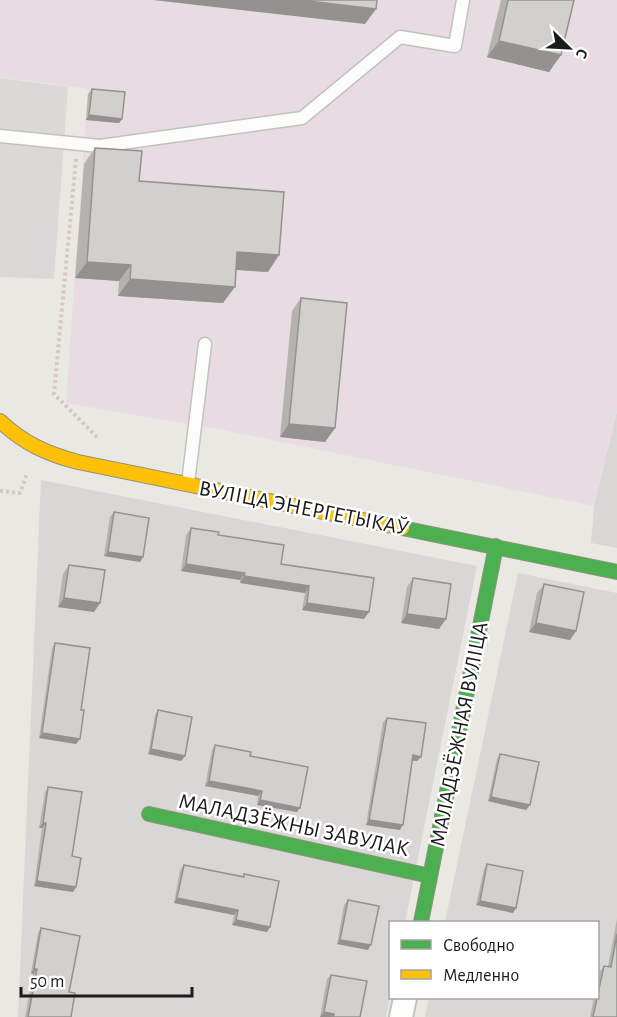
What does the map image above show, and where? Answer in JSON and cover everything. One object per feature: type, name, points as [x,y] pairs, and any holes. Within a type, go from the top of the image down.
[{"type":"street","name":"ВУЛІЦА ЭНЕРГЕТЫКАЎ","points":[[1,427],[40,452],[617,572]]},
{"type":"street","name":"МАЛАДЗЁЖНАЯ ВУЛІЦА","points":[[421,921],[496,546]]},
{"type":"street","name":"МАЛАДЗЁЖНЫ ЗАВУЛАК","points":[[149,814],[430,876]]},
{"type":"street","points":[[401,1017],[405,999]]},
{"type":"lane","points":[[0,136],[100,146],[302,118],[400,37],[455,46],[463,0]]},
{"type":"lane","points":[[188,484],[205,344]]},
{"type":"path","points":[[78,144],[54,394],[105,446],[100,466]]},
{"type":"path","points":[[74,182],[82,183]]},
{"type":"path","points":[[0,491],[20,493],[25,476],[30,470]]},
{"type":"shaded area","points":[[0,0],[617,0],[617,411],[594,506],[223,430],[66,403],[88,89],[0,77]]},
{"type":"shaded area","points":[[0,78],[68,87],[54,279],[0,277]]},
{"type":"shaded area","points":[[617,411],[617,548],[591,543],[594,506]]},
{"type":"shaded area","points":[[41,480],[477,566],[405,921],[389,921],[389,999],[386,1017],[18,1017]]},
{"type":"shaded area","points":[[518,573],[617,593],[617,1017],[425,1017],[429,999],[599,999],[599,921],[445,921]]},
{"type":"building","points":[[300,0],[377,0],[376,9]]},
{"type":"building","points":[[508,0],[574,0],[561,55],[499,41]]},
{"type":"building","points":[[92,89],[125,92],[122,119],[89,115]]},
{"type":"building","points":[[95,148],[142,151],[139,181],[284,192],[279,255],[237,252],[235,287],[130,279],[131,265],[87,262]]},
{"type":"building","points":[[301,298],[347,303],[335,428],[289,424]]},
{"type":"building","points":[[114,512],[149,518],[143,557],[108,552]]},
{"type":"building","points":[[191,528],[219,532],[218,535],[284,545],[281,564],[374,578],[369,612],[307,603],[309,586],[186,564]]},
{"type":"building","points":[[69,565],[105,570],[100,603],[64,598]]},
{"type":"building","points":[[413,578],[451,584],[446,619],[407,614]]},
{"type":"building","points":[[544,584],[584,592],[576,631],[536,623]]},
{"type":"building","points":[[55,643],[90,648],[81,710],[84,710],[80,739],[42,733]]},
{"type":"building","points":[[158,710],[192,717],[185,756],[151,749]]},
{"type":"building","points":[[387,718],[426,723],[421,757],[413,755],[403,825],[369,820]]},
{"type":"building","points":[[215,745],[251,752],[250,756],[308,767],[300,808],[260,800],[262,791],[209,781]]},
{"type":"building","points":[[500,754],[539,762],[530,805],[491,797]]},
{"type":"building","points":[[48,787],[82,792],[72,856],[81,858],[76,887],[37,881],[46,823],[43,823]]},
{"type":"building","points":[[487,864],[523,871],[516,908],[480,901]]},
{"type":"building","points":[[184,865],[244,877],[244,874],[279,881],[270,927],[236,920],[238,910],[177,898]]},
{"type":"building","points":[[348,900],[379,906],[371,945],[340,940]]},
{"type":"building","points":[[41,928],[80,936],[69,992],[75,993],[71,1017],[28,1017],[37,969],[34,969]]},
{"type":"building","points":[[617,934],[617,1017],[593,1017],[597,999],[599,999],[604,966],[611,967]]},
{"type":"building","points":[[331,975],[367,981],[360,1017],[333,1017],[334,1014],[324,1012]]},
{"type":"traffic: fast","points":[[402,528],[617,572]]},
{"type":"traffic: fast","points":[[421,921],[496,546]]},
{"type":"traffic: fast","points":[[149,814],[430,876]]},
{"type":"traffic: slow","points":[[0,421],[36,447],[78,462],[402,528]]}]
